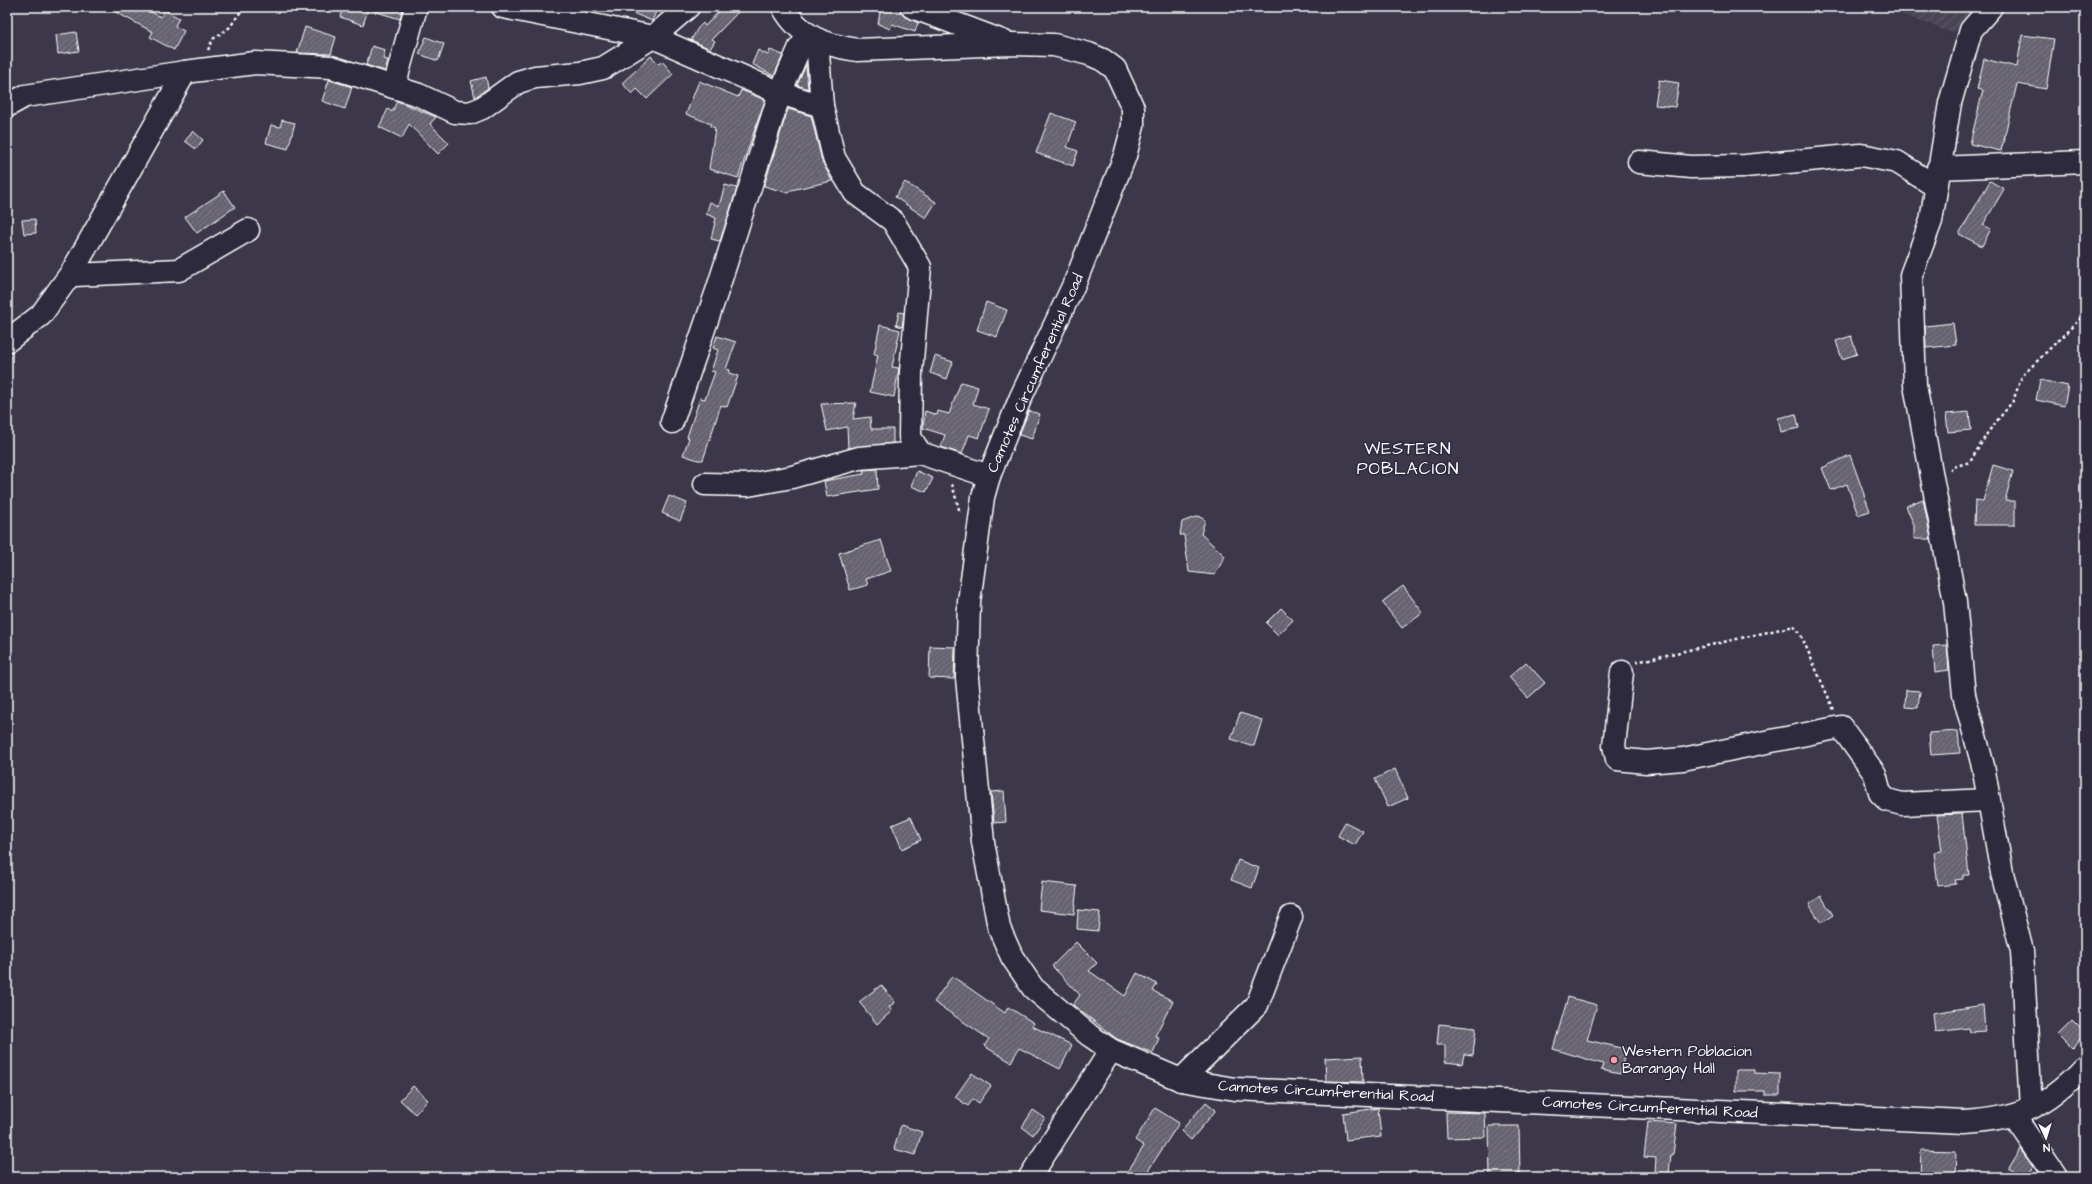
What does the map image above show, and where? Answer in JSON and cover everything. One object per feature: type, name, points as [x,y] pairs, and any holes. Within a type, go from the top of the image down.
[{"type":"street","points":[[394,88],[416,7]]},
{"type":"street","points":[[503,7],[653,37],[780,93],[822,106]]},
{"type":"street","points":[[7,106],[25,96],[255,63],[331,67],[419,95],[455,112],[470,113],[482,108],[518,82],[535,77],[580,73],[603,68],[653,37],[688,7]]},
{"type":"street","name":"Camotes Circumferential Road","points":[[783,7],[799,28],[814,38],[834,47],[857,50],[1010,44],[1054,45],[1103,60],[1115,69],[1133,108],[1133,126],[1125,156],[1076,280],[1020,399],[989,476],[983,497],[969,602],[967,678],[983,842],[999,928],[1012,957],[1033,988],[1078,1026],[1111,1050],[1181,1080],[1235,1089],[1964,1122],[1989,1120],[2023,1112],[2053,1095],[2085,1066]]},
{"type":"street","points":[[912,7],[1010,44]]},
{"type":"street","points":[[1970,7],[1971,30],[1950,103],[1930,221],[1911,274],[1915,386],[1933,490],[1955,602],[1964,695],[1983,766],[2002,873],[2022,950],[2023,1112],[2056,1177]]},
{"type":"street","points":[[1971,30],[1991,7]]},
{"type":"street","points":[[672,422],[718,288],[780,93],[800,47],[814,38],[822,106],[834,158],[855,193],[893,221],[920,267],[911,372],[910,437],[920,453]]},
{"type":"street","points":[[7,341],[41,315],[72,272],[192,71]]},
{"type":"street","points":[[1639,162],[1691,167],[1745,166],[1861,155],[1897,162],[1937,177],[2085,162]]},
{"type":"street","points":[[72,272],[75,275],[179,270],[248,230]]},
{"type":"street","points":[[705,484],[748,485],[792,477],[859,458],[920,453],[989,476]]},
{"type":"street","points":[[1622,672],[1614,746],[1617,759],[1646,762],[1683,759],[1841,727],[1875,774],[1880,793],[1887,800],[1902,804],[1988,800]]},
{"type":"street","points":[[1181,1080],[1257,1005],[1291,917]]},
{"type":"street","points":[[1030,1177],[1111,1050]]},
{"type":"path","points":[[192,71],[213,39],[230,27],[244,7]]},
{"type":"path","points":[[1933,490],[1953,467],[1970,462],[1988,432],[2013,401],[2022,376],[2049,352],[2085,314]]},
{"type":"path","points":[[948,480],[953,485],[960,516]]},
{"type":"path","points":[[1622,672],[1630,663],[1794,626],[1800,633],[1841,727]]},
{"type":"shaded area","points":[[1882,7],[1984,7],[1977,15],[1952,33]]},
{"type":"building","points":[[106,7],[142,7],[161,17],[164,10],[179,18],[175,26],[184,31],[174,50],[150,37],[153,32]]},
{"type":"building","points":[[344,7],[369,7],[363,25],[340,17]]},
{"type":"building","points":[[371,7],[403,7],[400,19],[370,10]]},
{"type":"building","points":[[618,7],[658,7],[652,21]]},
{"type":"building","points":[[723,7],[743,7],[712,39],[715,41],[710,49],[691,40],[698,28],[703,23],[705,26]]},
{"type":"building","points":[[881,7],[900,7],[903,15],[918,23],[915,32],[892,24],[890,29],[878,24]]},
{"type":"building","points":[[305,27],[336,37],[331,54],[297,53]]},
{"type":"building","points":[[76,32],[79,51],[58,54],[56,35]]},
{"type":"building","points":[[2022,35],[2054,39],[2046,89],[2017,84],[2001,151],[1970,144],[1983,90],[1977,89],[1984,59],[2017,67]]},
{"type":"building","points":[[426,37],[444,44],[438,61],[419,54]]},
{"type":"building","points":[[372,46],[385,50],[383,59],[388,60],[385,71],[366,65]]},
{"type":"building","points":[[758,50],[768,55],[770,50],[783,55],[774,76],[752,64]]},
{"type":"building","points":[[651,56],[659,64],[662,61],[673,74],[647,99],[637,89],[632,94],[622,83]]},
{"type":"building","points":[[806,66],[808,89],[797,85]]},
{"type":"building","points":[[486,77],[488,88],[475,97],[471,81]]},
{"type":"building","points":[[329,80],[352,87],[345,109],[322,101]]},
{"type":"building","points":[[1659,80],[1679,83],[1675,107],[1655,105]]},
{"type":"building","points":[[699,81],[738,97],[741,90],[765,100],[738,178],[709,169],[715,128],[710,126],[711,124],[686,114]]},
{"type":"building","points":[[397,101],[436,117],[430,124],[449,143],[438,154],[409,124],[402,138],[379,127],[388,109],[392,112]]},
{"type":"building","points":[[788,109],[811,116],[822,161],[832,181],[791,190],[788,193],[764,186]]},
{"type":"building","points":[[1051,113],[1076,122],[1067,147],[1078,151],[1073,166],[1036,153]]},
{"type":"building","points":[[282,120],[295,123],[288,149],[266,143],[271,125],[280,127]]},
{"type":"building","points":[[193,131],[203,140],[196,149],[185,141]]},
{"type":"building","points":[[1990,181],[2004,189],[1983,225],[1991,229],[1982,246],[1959,234]]},
{"type":"building","points":[[905,182],[936,202],[926,218],[895,197]]},
{"type":"building","points":[[725,185],[737,188],[720,241],[711,239],[716,218],[706,214],[710,202],[719,206]]},
{"type":"building","points":[[224,191],[235,207],[197,233],[185,217]]},
{"type":"building","points":[[35,219],[36,233],[24,234],[22,220]]},
{"type":"building","points":[[986,302],[1007,310],[997,337],[977,330]]},
{"type":"building","points":[[899,312],[904,313],[902,327],[896,325]]},
{"type":"building","points":[[1953,323],[1956,345],[1926,348],[1925,326]]},
{"type":"building","points":[[880,325],[900,330],[892,367],[899,368],[894,397],[870,392],[878,355],[874,354]]},
{"type":"building","points":[[717,336],[736,342],[726,369],[730,370],[729,373],[738,376],[727,407],[721,405],[703,460],[698,460],[683,455],[689,438],[687,437],[700,398],[705,399],[715,372],[711,371],[718,350],[713,348]]},
{"type":"building","points":[[1851,336],[1857,354],[1842,359],[1836,341]]},
{"type":"building","points":[[935,356],[953,362],[947,379],[930,373]]},
{"type":"building","points":[[2040,380],[2068,386],[2064,406],[2036,400]]},
{"type":"building","points":[[961,382],[978,387],[973,404],[989,409],[979,438],[969,435],[962,454],[941,447],[945,435],[923,428],[925,411],[937,415],[938,411],[949,414]]},
{"type":"building","points":[[856,403],[853,419],[870,417],[871,429],[893,429],[893,443],[848,448],[847,427],[827,431],[821,404]]},
{"type":"building","points":[[1029,411],[1040,414],[1032,439],[1019,435]]},
{"type":"building","points":[[1969,412],[1971,430],[1948,432],[1946,414]]},
{"type":"building","points":[[1796,414],[1799,428],[1781,432],[1778,418]]},
{"type":"building","points":[[1850,455],[1870,511],[1858,515],[1847,484],[1831,490],[1822,468]]},
{"type":"building","points":[[1993,465],[2013,471],[2005,501],[2015,501],[2015,525],[1974,525],[1975,500],[1983,501]]},
{"type":"building","points":[[877,469],[878,489],[827,497],[824,481],[864,474],[863,470]]},
{"type":"building","points":[[917,471],[933,478],[926,492],[911,486]]},
{"type":"building","points":[[669,496],[687,503],[680,521],[662,513]]},
{"type":"building","points":[[1923,499],[1931,539],[1914,539],[1914,525],[1906,506]]},
{"type":"building","points":[[1198,516],[1205,520],[1201,534],[1225,556],[1215,575],[1189,572],[1184,535],[1180,535],[1182,522]]},
{"type":"building","points":[[881,540],[891,571],[866,579],[868,585],[850,590],[839,553]]},
{"type":"building","points":[[1403,586],[1423,613],[1402,628],[1382,602]]},
{"type":"building","points":[[1281,608],[1293,620],[1278,635],[1266,623]]},
{"type":"building","points":[[1947,645],[1949,670],[1935,672],[1933,646]]},
{"type":"building","points":[[930,646],[955,647],[954,679],[929,678]]},
{"type":"building","points":[[1526,662],[1545,683],[1528,698],[1509,677]]},
{"type":"building","points":[[1906,690],[1920,691],[1918,708],[1905,707]]},
{"type":"building","points":[[1240,713],[1262,720],[1254,746],[1231,739]]},
{"type":"building","points":[[1958,731],[1960,753],[1931,755],[1929,733]]},
{"type":"building","points":[[1395,769],[1408,798],[1388,807],[1375,779]]},
{"type":"building","points":[[1004,791],[1006,822],[994,823],[991,792]]},
{"type":"building","points":[[1962,814],[1969,875],[1963,875],[1963,879],[1955,880],[1956,884],[1938,886],[1934,852],[1942,851],[1937,815]]},
{"type":"building","points":[[911,817],[921,840],[902,849],[892,825]]},
{"type":"building","points":[[1345,822],[1363,831],[1355,845],[1338,836]]},
{"type":"building","points":[[1238,860],[1259,868],[1252,888],[1231,880]]},
{"type":"building","points":[[1042,882],[1077,886],[1074,914],[1039,910]]},
{"type":"building","points":[[1821,896],[1833,915],[1821,923],[1809,904]]},
{"type":"building","points":[[1078,910],[1100,912],[1098,931],[1077,929]]},
{"type":"building","points":[[1076,942],[1097,963],[1089,971],[1125,996],[1137,973],[1157,984],[1153,991],[1173,1001],[1155,1036],[1159,1038],[1153,1053],[1117,1039],[1073,1005],[1080,995],[1052,966]]},
{"type":"building","points":[[952,976],[1005,1013],[1008,1007],[1034,1023],[1032,1026],[1072,1045],[1060,1069],[1019,1048],[1011,1062],[984,1046],[989,1039],[934,1002]]},
{"type":"building","points":[[881,985],[895,1002],[889,1007],[892,1011],[877,1024],[859,1002]]},
{"type":"building","points":[[1568,997],[1597,1005],[1587,1040],[1626,1049],[1620,1074],[1601,1070],[1603,1064],[1553,1049]]},
{"type":"building","points":[[1983,1005],[1985,1031],[1970,1032],[1969,1028],[1935,1032],[1933,1013]]},
{"type":"building","points":[[2072,1021],[2085,1034],[2071,1048],[2058,1035]]},
{"type":"building","points":[[1439,1024],[1476,1028],[1473,1055],[1464,1054],[1462,1064],[1445,1062],[1445,1045],[1437,1045]]},
{"type":"building","points":[[1362,1056],[1363,1082],[1326,1081],[1325,1058]]},
{"type":"building","points":[[1736,1070],[1754,1070],[1754,1073],[1780,1074],[1780,1095],[1765,1095],[1765,1091],[1736,1091]]},
{"type":"building","points":[[972,1073],[991,1086],[979,1103],[973,1099],[968,1106],[955,1097]]},
{"type":"building","points":[[413,1086],[428,1100],[415,1114],[400,1100]]},
{"type":"building","points":[[1206,1102],[1216,1110],[1191,1140],[1181,1131]]},
{"type":"building","points":[[1155,1108],[1179,1123],[1144,1177],[1124,1177],[1144,1146],[1135,1140]]},
{"type":"building","points":[[1378,1108],[1381,1136],[1346,1140],[1343,1113]]},
{"type":"building","points":[[1033,1110],[1045,1118],[1033,1135],[1022,1127]]},
{"type":"building","points":[[1446,1112],[1485,1113],[1486,1137],[1447,1138]]},
{"type":"building","points":[[1648,1122],[1677,1124],[1669,1173],[1655,1172],[1656,1158],[1644,1157]]},
{"type":"building","points":[[901,1125],[922,1132],[915,1155],[894,1149]]},
{"type":"building","points":[[1489,1126],[1519,1126],[1520,1177],[1490,1177]]},
{"type":"building","points":[[2020,1147],[2033,1165],[2026,1177],[2008,1167]]},
{"type":"building","points":[[1921,1150],[1956,1151],[1955,1177],[1920,1177]]},
{"type":"place","name":"Western Poblacion Barangay Hall","points":[[1614,1060]]},
{"type":"district","name":"WESTERN POBLACION","points":[[1408,458]]}]
